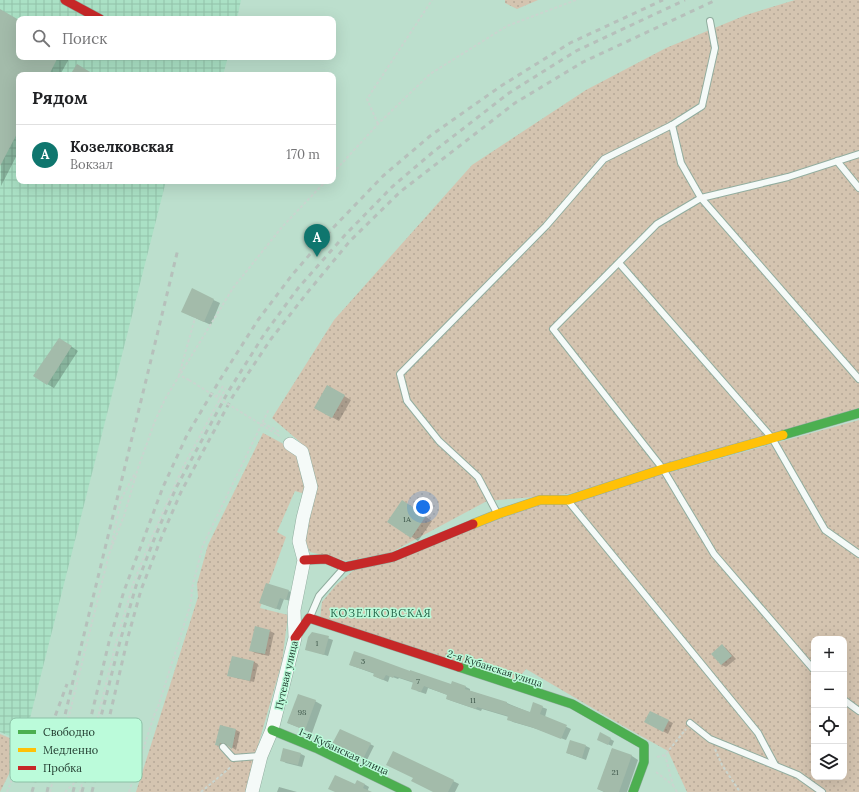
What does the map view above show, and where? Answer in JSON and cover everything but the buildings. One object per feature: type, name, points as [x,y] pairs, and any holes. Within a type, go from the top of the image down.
[{"type":"street","points":[[65,0],[94,16]]},
{"type":"street","points":[[304,560],[326,559],[345,567],[393,557],[498,514],[540,500],[568,500],[663,469],[859,413]]},
{"type":"street","name":"Путевая улица","points":[[252,792],[261,756],[272,730],[295,638],[294,610],[304,560],[299,541],[311,487],[302,452],[290,444]]},
{"type":"street","points":[[295,638],[309,618]]},
{"type":"street","name":"2-я Кубанская улица","points":[[309,618],[572,704],[644,745],[644,762],[633,792]]},
{"type":"street","name":"1-я Кубанская улица","points":[[272,730],[316,748],[407,792]]},
{"type":"lane","points":[[498,514],[478,477],[439,441],[407,401],[400,374],[546,226],[604,159],[672,125],[702,106],[715,48],[710,20]]},
{"type":"lane","points":[[672,125],[681,163],[701,198],[859,379]]},
{"type":"lane","points":[[811,667],[714,554],[663,469],[553,329],[657,224],[701,198],[788,177],[859,154]]},
{"type":"lane","points":[[837,161],[859,188]]},
{"type":"lane","points":[[619,263],[772,438],[825,530],[859,554]]},
{"type":"lane","points":[[568,500],[758,733],[775,765]]},
{"type":"lane","points":[[309,618],[319,596],[345,567]]},
{"type":"lane","points":[[847,702],[859,711]]},
{"type":"lane","points":[[690,723],[710,739],[798,775],[822,792]]},
{"type":"lane","points":[[223,747],[233,758],[261,756]]},
{"type":"path","points":[[378,124],[367,99],[432,0]]},
{"type":"path","points":[[336,170],[378,124],[430,74],[507,26],[576,0]]},
{"type":"path","points":[[109,554],[124,516],[138,468],[155,421],[165,399],[233,288],[282,227],[323,184]]},
{"type":"path","points":[[179,375],[195,318]]},
{"type":"path","points":[[179,375],[278,435],[278,431],[263,423]]},
{"type":"path","points":[[216,397],[223,386]]},
{"type":"path","points":[[98,718],[116,643],[134,584],[152,537],[183,467],[226,388]]},
{"type":"path","points":[[142,752],[158,707],[190,603],[192,588],[203,545],[269,409]]},
{"type":"path","points":[[68,718],[109,554],[121,499],[138,468]]},
{"type":"path","points":[[677,792],[673,785],[665,755],[690,723]]},
{"type":"path","points":[[710,739],[722,765],[740,792]]},
{"type":"path","points":[[201,792],[244,758]]},
{"type":"path","points":[[644,762],[673,785]]},
{"type":"path","points":[[7,792],[12,782]]},
{"type":"path","points":[[50,792],[52,782]]},
{"type":"path","points":[[65,792],[76,782]]},
{"type":"path","points":[[80,792],[82,782]]},
{"type":"path","points":[[129,792],[132,782]]},
{"type":"shaded area","points":[[0,0],[241,0],[238,16],[16,16],[16,60],[227,60],[224,72],[16,72],[16,184],[165,184],[30,718],[10,718],[10,736],[0,732]]},
{"type":"shaded area","points":[[505,0],[538,0],[517,9],[505,3]]},
{"type":"shaded area","points":[[795,0],[859,0],[859,408],[569,494],[487,501],[390,553],[346,561],[310,552],[304,539],[315,480],[300,442],[272,418],[334,320],[472,165],[586,90],[666,48],[746,15]]},
{"type":"shaded area","points":[[859,420],[859,792],[687,792],[668,751],[526,669],[516,681],[320,619],[322,602],[336,585],[354,570],[545,503],[671,472]]},
{"type":"shaded area","points":[[263,433],[293,449],[303,468],[305,494],[295,491],[277,532],[286,537],[260,608],[288,615],[282,662],[255,756],[247,792],[136,792],[139,782],[142,782],[142,773],[198,597],[197,584],[208,545]]},
{"type":"shaded area","points":[[0,734],[10,738],[10,772],[0,792]]},
{"type":"railway","points":[[91,718],[109,642],[124,591],[163,487],[187,435],[221,378],[258,320],[292,275],[331,230],[383,176],[430,136],[501,86],[570,43],[663,0]]},
{"type":"railway","points":[[101,718],[136,586],[176,488],[228,392],[265,333],[299,287],[345,235],[392,187],[433,152],[509,93],[576,51],[685,0]]},
{"type":"railway","points":[[109,718],[128,637],[141,590],[181,492],[233,396],[271,339],[350,241],[400,192],[515,103],[583,62],[716,0]]},
{"type":"railway","points":[[64,718],[178,249]]},
{"type":"railway","points":[[54,718],[67,684]]},
{"type":"railway","points":[[32,792],[35,782]]},
{"type":"railway","points":[[47,792],[49,782]]},
{"type":"railway","points":[[73,792],[75,782]]},
{"type":"railway","points":[[82,792],[85,782]]},
{"type":"railway","points":[[92,792],[94,782]]},
{"type":"traffic: fast","points":[[783,435],[859,413]]},
{"type":"traffic: fast","points":[[459,667],[572,704],[644,745],[644,762],[633,792]]},
{"type":"traffic: fast","points":[[272,730],[316,748],[407,792]]},
{"type":"traffic: slow","points":[[473,524],[540,500],[568,500],[663,469],[783,435]]},
{"type":"traffic: jam","points":[[65,0],[94,16]]},
{"type":"traffic: jam","points":[[304,560],[326,559],[345,567],[393,557],[473,524]]},
{"type":"traffic: jam","points":[[295,638],[309,618],[459,667]]},
{"type":"place","name":"Козелковская","points":[[317,257]]},
{"type":"district","name":"КОЗЕЛКОВСКАЯ","points":[[381,613]]}]
